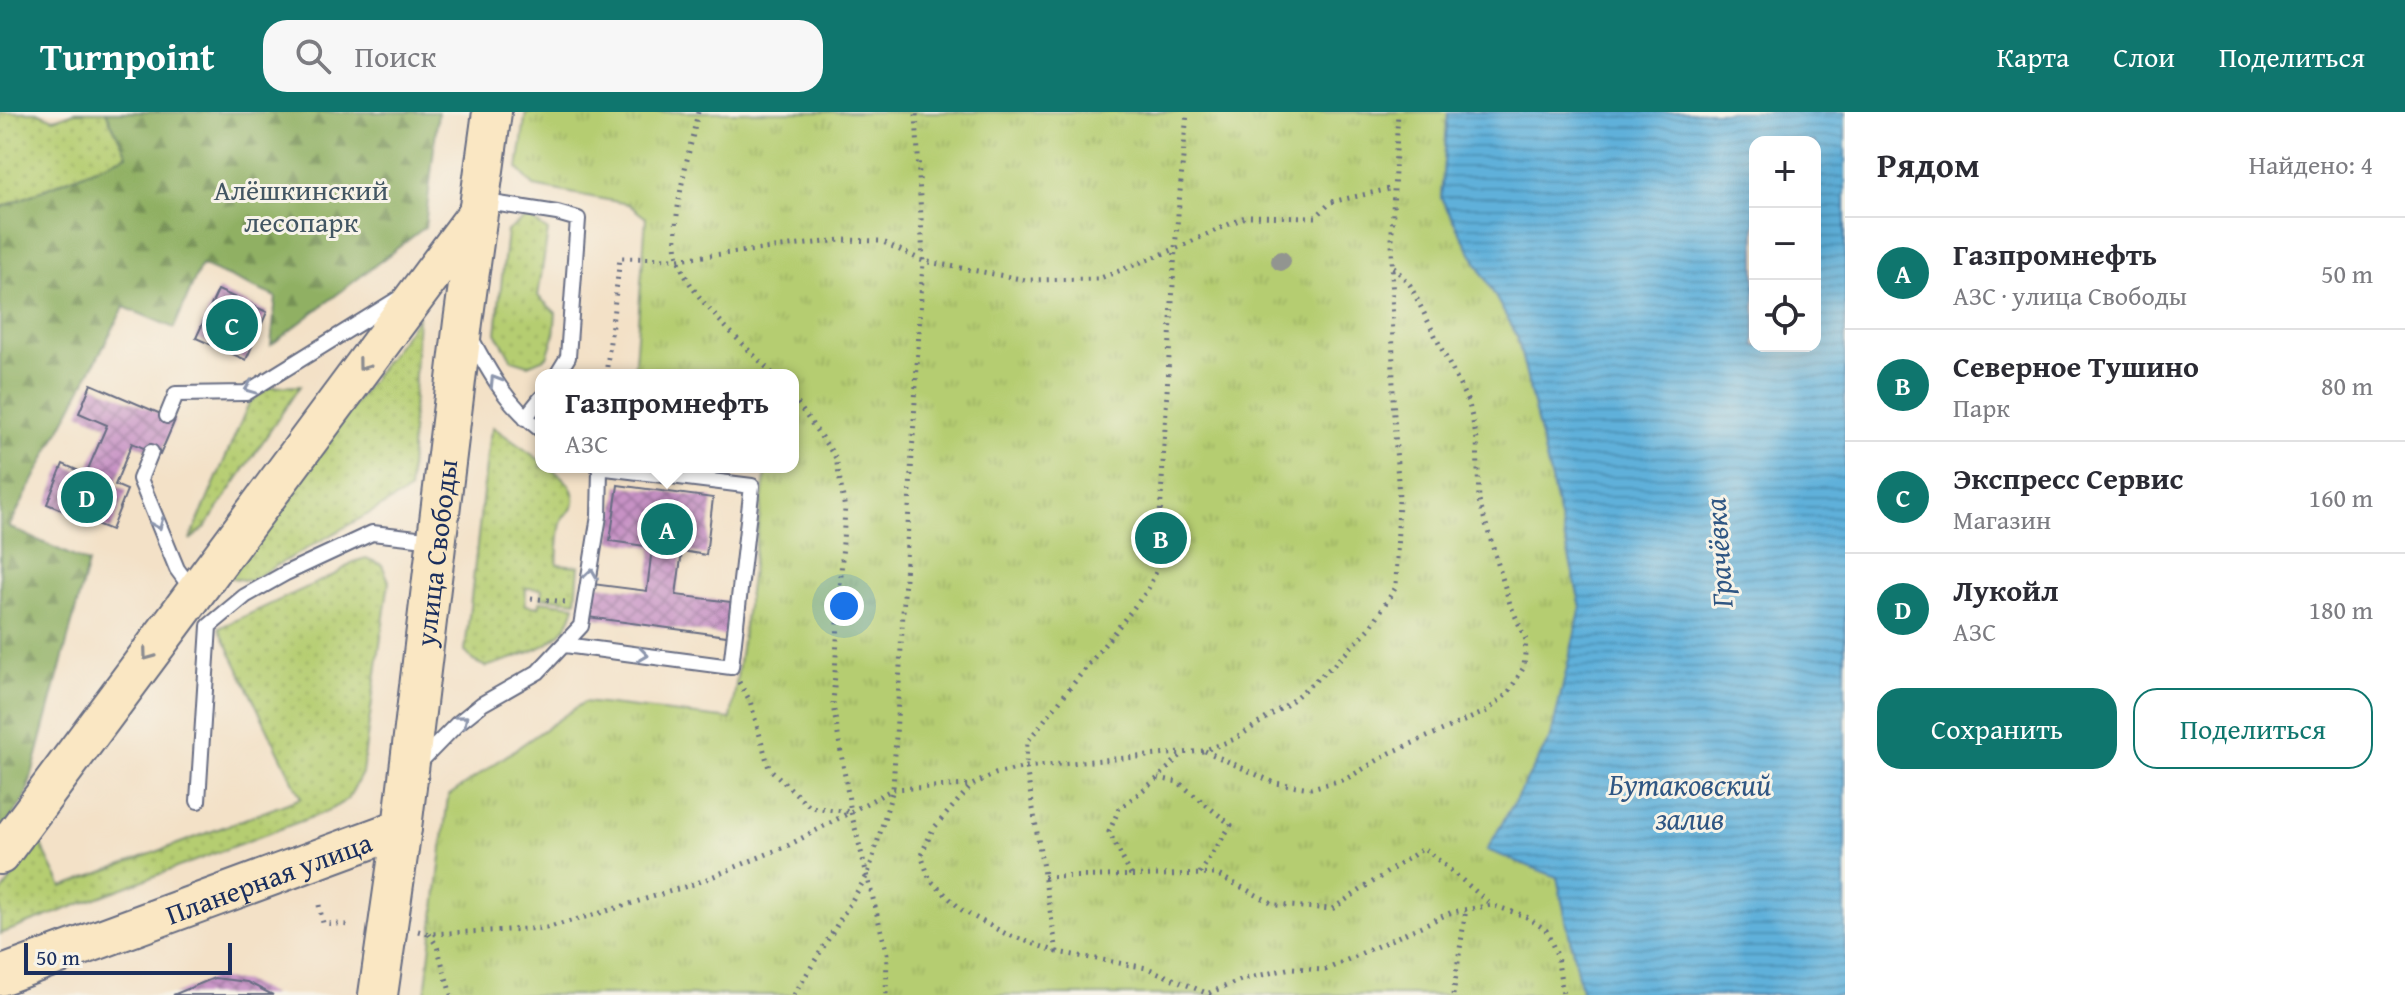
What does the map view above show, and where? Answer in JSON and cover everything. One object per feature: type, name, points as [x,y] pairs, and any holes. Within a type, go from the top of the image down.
[{"type":"main road","name":"улица Свободы","points":[[378,995],[402,828],[463,322],[492,112]]},
{"type":"main road","points":[[0,855],[479,207]]},
{"type":"main road","name":"Планерная улица","points":[[0,976],[402,828]]},
{"type":"lane","points":[[479,207],[557,213],[578,219],[568,357],[561,369]]},
{"type":"lane","points":[[167,416],[176,394],[246,393],[404,296],[433,272]]},
{"type":"lane","points":[[463,322],[496,386],[535,426]]},
{"type":"lane","points":[[525,418],[535,406]]},
{"type":"lane","points":[[151,452],[140,479],[177,569],[194,592]]},
{"type":"lane","points":[[407,774],[457,724],[482,704],[538,672],[581,626],[599,516],[599,473]]},
{"type":"lane","points":[[565,645],[731,667],[752,486],[642,473]]},
{"type":"lane","points":[[198,801],[209,626],[245,596],[372,533],[438,540]]},
{"type":"path","points":[[698,112],[675,228],[678,259],[698,296],[768,369]]},
{"type":"path","points":[[794,995],[868,874],[893,789],[923,261],[916,112]]},
{"type":"path","points":[[1057,952],[1026,767],[1027,742],[1147,591],[1157,570],[1175,249],[1187,112]]},
{"type":"path","points":[[451,995],[437,946],[429,934],[546,928],[697,883],[789,845],[893,789],[972,785],[995,774],[1026,767],[1203,751],[1235,739],[1289,703],[1337,662],[1370,628],[1396,587],[1399,498],[1393,399],[1392,266],[1398,112]]},
{"type":"path","points":[[607,369],[620,258],[678,259],[842,240],[881,241],[923,261],[1026,280],[1098,279],[1247,216],[1316,217],[1331,202],[1394,188]]},
{"type":"path","points":[[1203,751],[1275,783],[1311,788],[1346,779],[1390,753],[1487,711],[1508,693],[1524,667],[1526,640],[1510,604],[1479,501],[1477,440],[1469,404],[1410,285],[1392,266]]},
{"type":"path","points":[[799,406],[836,458],[845,509],[833,705],[851,812],[887,954],[886,995]]},
{"type":"path","points":[[531,598],[586,604]]},
{"type":"path","points":[[731,667],[750,701],[769,768],[810,807],[851,812]]},
{"type":"path","points":[[1131,875],[1109,832],[1119,809],[1183,753]]},
{"type":"path","points":[[1158,778],[1178,782],[1231,825],[1199,874]]},
{"type":"path","points":[[972,785],[933,829],[921,855],[930,880],[963,911],[1006,934],[1057,952],[1147,968],[1210,994],[1241,980],[1291,968],[1325,970],[1452,912],[1492,905]]},
{"type":"path","points":[[1044,877],[1216,874],[1276,905],[1332,909],[1424,848],[1492,905],[1525,916],[1546,930],[1557,955],[1563,995]]},
{"type":"path","points":[[319,905],[323,923],[350,925]]},
{"type":"path","points":[[1453,995],[1466,909]]},
{"type":"green space","points":[[0,112],[36,112],[54,119],[75,112],[106,112],[128,155],[0,208]]},
{"type":"green space","name":"Алёшкинский лесопарк","points":[[106,112],[438,112],[425,227],[271,345],[276,297],[201,265],[174,328],[124,307],[9,527],[88,563],[26,797],[0,833],[0,208],[127,155]]},
{"type":"green space","points":[[526,112],[1448,112],[1441,198],[1517,336],[1581,607],[1551,738],[1487,850],[1557,877],[1582,995],[425,995],[448,796],[584,702],[731,719],[766,473],[799,473],[799,369],[634,369],[646,218],[628,204],[534,186],[518,169]]},
{"type":"green space","points":[[527,217],[548,231],[538,296],[556,313],[554,336],[547,357],[528,365],[512,360],[496,333],[507,231]]},
{"type":"green space","points":[[418,317],[409,491],[249,581],[227,577]]},
{"type":"green space","points":[[300,386],[205,528],[190,540],[249,403],[270,387]]},
{"type":"green space","points":[[493,427],[535,457],[535,473],[557,473],[571,488],[574,501],[561,522],[557,564],[579,566],[576,601],[541,597],[542,589],[526,588],[525,605],[539,607],[540,601],[575,605],[563,631],[541,647],[486,667],[473,661],[465,651],[489,439]]},
{"type":"green space","points":[[366,558],[382,565],[389,581],[362,773],[348,799],[328,811],[0,934],[0,895],[39,841],[62,887],[301,798],[219,628]]},
{"type":"water","name":"Бутаковский залив","points":[[1448,112],[1845,112],[1845,995],[1582,995],[1557,877],[1487,850],[1551,737],[1581,607],[1517,336],[1441,198]]},
{"type":"building","points":[[218,290],[267,312],[246,360],[196,338]]},
{"type":"building","points":[[91,384],[175,420],[160,455],[132,443],[115,485],[127,490],[111,530],[47,504],[63,464],[86,474],[107,425],[79,413]]},
{"type":"building","points":[[618,485],[713,498],[706,555],[682,551],[676,595],[731,602],[727,636],[580,616],[585,583],[647,591],[652,547],[610,541]]},
{"type":"building","points":[[214,978],[247,982],[273,995],[173,995]]},
{"type":"place","name":"Экспресс Сервис","points":[[232,325]]},
{"type":"place","name":"Лукойл","points":[[87,497]]},
{"type":"place","name":"Газпромнефть","points":[[667,529]]},
{"type":"place","name":"Северное Тушино","points":[[1161,538]]},
{"type":"water label","name":"Грачёвка","points":[[1718,553]]}]
